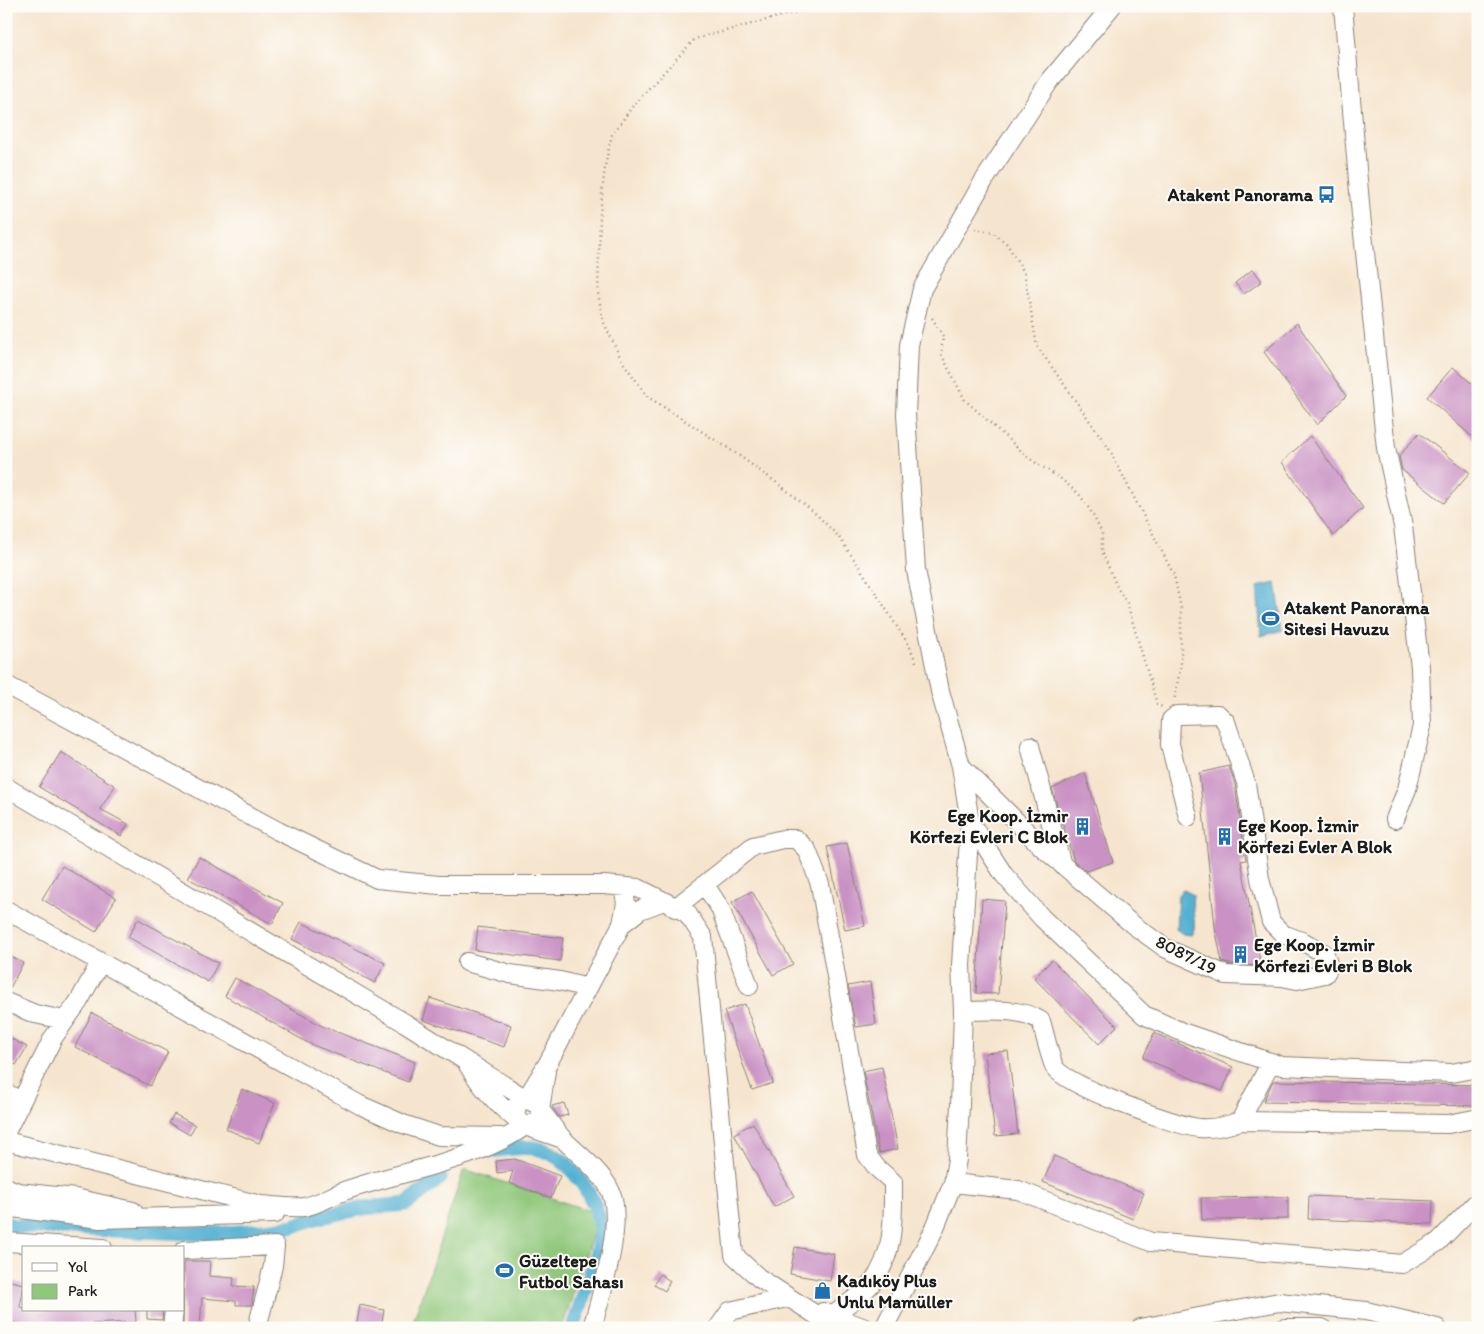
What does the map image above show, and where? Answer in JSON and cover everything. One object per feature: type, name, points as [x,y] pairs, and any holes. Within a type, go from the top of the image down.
[{"type":"street","points":[[884,1328],[934,1230],[953,1183],[958,1140],[963,1011],[961,965],[970,822],[962,766],[940,690],[916,570],[906,414],[909,345],[922,289],[983,182],[1049,82],[1112,6]]},
{"type":"street","points":[[1343,6],[1361,215],[1386,448],[1403,526],[1420,667],[1422,726],[1408,789],[1395,819]]},
{"type":"street","points":[[6,685],[278,831],[377,879],[439,885],[638,888],[687,913],[703,937],[734,1255],[758,1278],[787,1298],[834,1322],[865,1328]]},
{"type":"street","name":"8087/19","points":[[962,766],[1062,865],[1132,924],[1166,948],[1226,974],[1282,977],[1297,980],[1324,974],[1329,967],[1325,954],[1304,942],[1283,934],[1271,922],[1260,879],[1246,783],[1226,722],[1218,714],[1177,715],[1171,720],[1170,744],[1188,817]]},
{"type":"street","points":[[1030,746],[1062,865]]},
{"type":"street","points":[[6,787],[397,1018],[526,1099],[533,1101],[563,1139],[584,1158],[610,1188],[616,1215],[609,1265],[592,1328]]},
{"type":"street","points":[[970,822],[1004,875],[1042,918],[1144,1015],[1182,1032],[1282,1066],[1451,1073],[1478,1068]]},
{"type":"street","points":[[622,924],[640,910],[670,905],[705,884],[753,846],[783,839],[796,839],[807,850],[820,884],[867,1155],[877,1168],[893,1182],[894,1225],[881,1269],[871,1284],[834,1322]]},
{"type":"street","points":[[705,884],[720,908],[749,986]]},
{"type":"street","points":[[6,1141],[261,1205],[304,1207],[348,1189],[408,1170],[446,1162],[509,1138],[520,1123],[517,1104],[526,1099],[548,1063],[622,924],[626,903],[623,887]]},
{"type":"street","points":[[6,910],[360,1105],[403,1124],[440,1136],[509,1138]]},
{"type":"street","points":[[467,962],[510,974],[560,981],[588,988]]},
{"type":"street","points":[[6,1132],[13,1097],[79,1001],[100,963]]},
{"type":"street","points":[[6,1002],[35,1014],[64,1020],[79,1001]]},
{"type":"street","points":[[963,1011],[1023,1013],[1036,1018],[1041,1021],[1055,1068],[1073,1083],[1174,1124],[1200,1128],[1227,1126],[1240,1121],[1448,1124],[1474,1119]]},
{"type":"street","points":[[1240,1121],[1271,1062]]},
{"type":"street","points":[[520,1123],[539,1122],[548,1063]]},
{"type":"street","points":[[468,1064],[481,1087],[520,1123],[563,1139]]},
{"type":"street","points":[[953,1183],[1018,1190],[1151,1242],[1402,1264],[1438,1242],[1478,1201]]},
{"type":"street","points":[[6,1186],[18,1192],[74,1198],[157,1217]]},
{"type":"street","points":[[6,1205],[12,1208],[100,1219],[273,1215],[292,1206]]},
{"type":"street","points":[[6,1243],[64,1246]]},
{"type":"street","points":[[185,1250],[275,1246],[273,1266],[257,1328]]},
{"type":"street","points":[[718,1328],[730,1311],[787,1298]]},
{"type":"street","points":[[1140,1328],[1279,1302],[1366,1311],[1437,1328]]},
{"type":"street","points":[[172,1328],[174,1312]]},
{"type":"street","points":[[1284,1328],[1322,1328]]},
{"type":"path","points":[[818,6],[694,39],[635,103],[612,135],[605,166],[600,214],[598,292],[603,321],[622,361],[648,397],[777,483],[814,512],[838,536],[910,647],[920,670]]},
{"type":"path","points":[[956,231],[974,229],[992,232],[1007,244],[1024,272],[1037,346],[1108,447],[1174,575],[1181,608],[1181,664],[1174,701],[1171,707]]},
{"type":"path","points":[[920,300],[943,336],[941,354],[965,400],[1030,459],[1061,479],[1079,494],[1092,514],[1102,533],[1102,552],[1118,589],[1127,603],[1157,704],[1164,708]]},
{"type":"green space","name":"Güzeltepe Futbol Sahası","points":[[464,1169],[599,1214],[562,1328],[411,1328]]},
{"type":"water","name":"Atakent Panorama Sitesi Havuzu","points":[[1276,583],[1283,630],[1261,636],[1257,587]]},
{"type":"water","points":[[1183,889],[1193,895],[1194,927],[1191,935],[1183,934],[1176,929],[1178,895]]},
{"type":"building","points":[[1253,269],[1262,281],[1244,294],[1235,283]]},
{"type":"building","points":[[1297,323],[1346,396],[1317,425],[1264,352]]},
{"type":"building","points":[[1453,367],[1478,389],[1478,442],[1427,397]]},
{"type":"building","points":[[1419,433],[1470,473],[1444,503],[1402,470],[1399,456]]},
{"type":"building","points":[[1310,436],[1363,508],[1333,536],[1282,462]]},
{"type":"building","points":[[61,752],[115,786],[100,809],[128,824],[121,836],[39,787]]},
{"type":"building","points":[[1229,766],[1235,784],[1246,860],[1241,861],[1261,966],[1222,962],[1215,927],[1199,773]]},
{"type":"building","name":"Ege Koop. İzmir Körfezi Evleri C Blok","points":[[1085,773],[1113,862],[1086,871],[1074,861],[1052,789]]},
{"type":"building","points":[[847,843],[865,926],[845,930],[827,847]]},
{"type":"building","points":[[199,857],[283,903],[272,924],[188,878]]},
{"type":"building","points":[[62,866],[116,898],[96,932],[42,899]]},
{"type":"building","points":[[752,891],[793,964],[773,975],[732,902]]},
{"type":"building","points":[[982,899],[1005,901],[998,994],[976,993]]},
{"type":"building","points":[[138,919],[218,963],[208,982],[128,937]]},
{"type":"building","points":[[301,922],[385,963],[375,983],[292,939]]},
{"type":"building","points":[[478,927],[563,938],[560,961],[475,950]]},
{"type":"building","points":[[6,954],[23,963],[8,992],[6,992]]},
{"type":"building","points":[[1052,960],[1117,1026],[1099,1044],[1034,978]]},
{"type":"building","points":[[235,978],[324,1027],[415,1062],[408,1082],[310,1044],[225,996]]},
{"type":"building","points":[[870,982],[876,1024],[856,1027],[848,986]]},
{"type":"building","points":[[430,998],[511,1025],[504,1047],[423,1020]]},
{"type":"building","points":[[745,1004],[773,1083],[752,1090],[724,1011]]},
{"type":"building","points":[[92,1013],[168,1052],[150,1086],[75,1047]]},
{"type":"building","points":[[1154,1033],[1233,1067],[1222,1091],[1143,1058]]},
{"type":"building","points":[[6,1036],[27,1047],[16,1065],[6,1060]]},
{"type":"building","points":[[1008,1051],[1018,1134],[995,1136],[985,1053]]},
{"type":"building","points":[[882,1067],[898,1149],[879,1153],[863,1071]]},
{"type":"building","points":[[1273,1081],[1478,1085],[1478,1106],[1263,1102]]},
{"type":"building","points":[[242,1089],[275,1103],[259,1143],[226,1129]]},
{"type":"building","points":[[564,1103],[568,1115],[559,1117],[552,1106]]},
{"type":"building","points":[[174,1114],[195,1125],[190,1135],[169,1123]]},
{"type":"building","points":[[753,1123],[794,1196],[774,1207],[734,1134]]},
{"type":"building","points":[[1054,1156],[1144,1193],[1133,1219],[1043,1182]]},
{"type":"building","points":[[515,1159],[560,1176],[551,1198],[509,1183],[513,1171],[497,1173],[496,1161]]},
{"type":"building","points":[[1309,1196],[1433,1201],[1432,1224],[1308,1219]]},
{"type":"building","points":[[1288,1197],[1288,1219],[1202,1220],[1201,1198]]},
{"type":"building","points":[[795,1247],[834,1254],[830,1281],[790,1274]]},
{"type":"building","points":[[185,1261],[210,1261],[209,1276],[234,1278],[233,1286],[254,1287],[252,1305],[236,1305],[236,1301],[202,1298],[200,1328],[183,1328],[183,1312],[185,1312]]},
{"type":"building","points":[[660,1274],[670,1281],[665,1291],[654,1285]]},
{"type":"building","points":[[6,1280],[22,1284],[20,1307],[22,1308],[22,1312],[135,1312],[136,1322],[86,1324],[86,1328],[39,1328],[6,1321]]},
{"type":"building","points":[[360,1305],[384,1310],[381,1328],[356,1328]]},
{"type":"building","points":[[147,1312],[163,1312],[162,1320],[147,1319]]},
{"type":"waterway","points":[[489,1151],[525,1147],[546,1151],[556,1156],[575,1174],[591,1198],[600,1222],[600,1233],[593,1269],[573,1328]]},
{"type":"waterway","points":[[6,1223],[14,1226],[215,1234],[265,1230],[294,1226],[312,1219],[363,1208],[406,1204],[440,1178]]},
{"type":"place","name":"Atakent Panorama","points":[[1327,195]]},
{"type":"place","name":"Atakent Panorama Sitesi Havuzu","points":[[1270,618]]},
{"type":"place","name":"Ege Koop. İzmir Körfezi Evleri C Blok","points":[[1082,826]]},
{"type":"place","name":"Ege Koop. İzmir Körfezi Evler A Blok","points":[[1224,836]]},
{"type":"place","name":"Ege Koop. İzmir Körfezi Evleri B Blok","points":[[1240,955]]},
{"type":"place","name":"Güzeltepe Futbol Sahası","points":[[505,1271]]},
{"type":"place","name":"Kadıköy Plus Unlu Mamüller","points":[[823,1291]]}]
